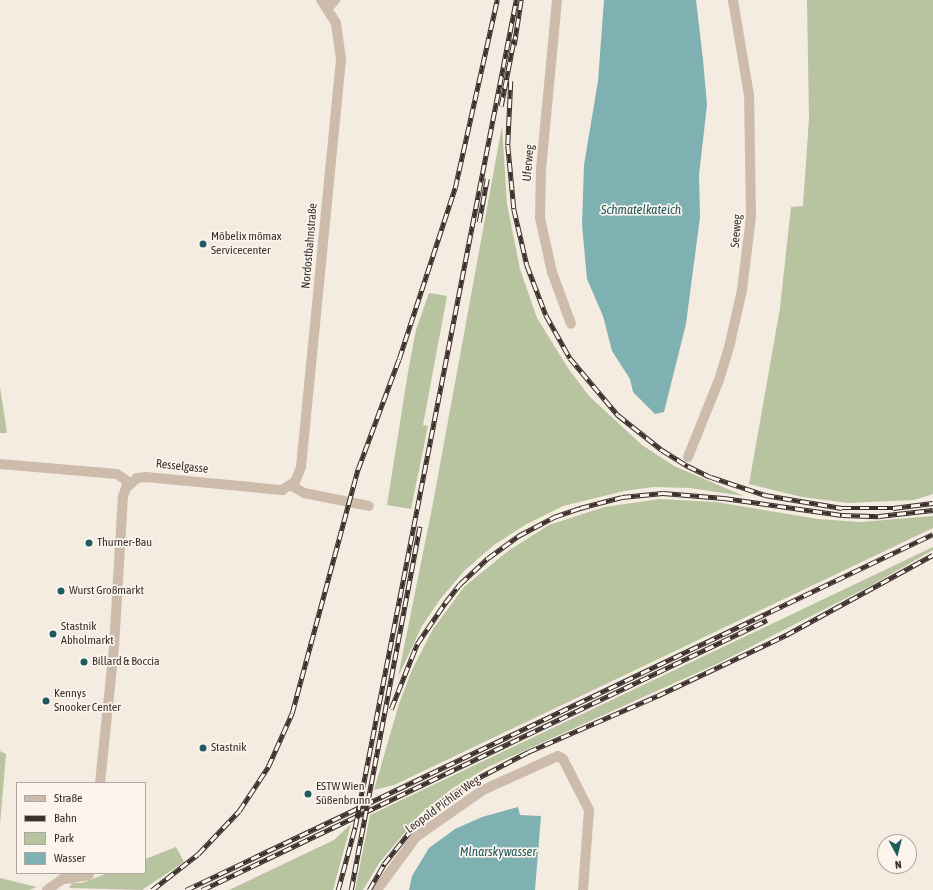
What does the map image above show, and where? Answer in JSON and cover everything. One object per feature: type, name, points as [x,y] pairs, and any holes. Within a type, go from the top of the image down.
[{"type":"street","name":"Nordostbahnstraße","points":[[292,486],[301,467],[340,78],[339,36],[328,8],[321,0]]},
{"type":"street","points":[[328,8],[334,0]]},
{"type":"street","name":"Uferweg","points":[[557,0],[542,168],[540,218],[552,272],[571,324]]},
{"type":"street","name":"Seeweg","points":[[688,457],[715,392],[730,343],[742,290],[752,217],[749,96],[733,0]]},
{"type":"street","points":[[0,464],[117,474],[130,483],[123,496],[114,647],[100,782]]},
{"type":"street","name":"Resselgasse","points":[[130,483],[146,476],[272,490],[282,490],[292,486]]},
{"type":"street","points":[[292,486],[304,493],[369,506]]},
{"type":"street","name":"Leopold Pichler Weg","points":[[377,890],[416,837],[483,790],[558,756],[563,759],[589,810],[583,890]]},
{"type":"street","points":[[47,890],[69,876],[89,875]]},
{"type":"green space","points":[[807,0],[933,0],[933,494],[914,500],[848,503],[802,497],[749,484],[780,308],[791,207],[803,206],[809,118]]},
{"type":"green space","points":[[502,126],[507,204],[520,269],[537,318],[568,368],[589,396],[642,445],[674,466],[744,496],[690,488],[653,487],[624,491],[563,506],[525,525],[494,545],[465,570],[441,598],[422,626],[398,677],[433,503]]},
{"type":"green space","points":[[429,293],[447,296],[423,425],[428,426],[411,509],[387,505],[416,330]]},
{"type":"green space","points":[[0,387],[7,433],[0,433]]},
{"type":"green space","points":[[659,499],[716,502],[818,519],[861,522],[933,516],[933,528],[394,785],[374,790],[399,704],[412,670],[433,629],[464,587],[508,551],[549,525],[604,507]]},
{"type":"green space","points":[[933,547],[933,550],[872,585],[721,662],[488,767],[453,788],[421,813],[380,862],[363,890],[355,890],[370,815]]},
{"type":"green space","points":[[0,751],[6,754],[0,824]]},
{"type":"green space","points":[[351,824],[333,890],[229,890],[334,840]]},
{"type":"green space","points":[[176,847],[184,862],[142,890],[69,888],[72,883],[82,883],[105,874],[146,874],[146,859]]},
{"type":"green space","points":[[0,878],[37,887],[29,890],[0,890]]},
{"type":"water","name":"Schmatelkateich","points":[[604,0],[696,0],[707,105],[699,175],[700,217],[686,324],[664,412],[655,414],[633,392],[630,379],[612,351],[603,316],[587,279],[582,224],[584,165],[598,81]]},
{"type":"water","name":"Mlnarskywasser","points":[[518,807],[520,815],[541,816],[535,890],[409,890],[412,876],[429,848],[455,829],[482,817]]},
{"type":"railway","points":[[152,890],[198,854],[239,811],[268,767],[292,713],[358,469],[399,359],[455,188],[497,0]]},
{"type":"railway","points":[[338,890],[355,827],[516,0]]},
{"type":"railway","points":[[514,45],[521,0]]},
{"type":"railway","points":[[501,106],[514,39]]},
{"type":"railway","points":[[511,81],[508,145],[514,209],[527,265],[546,315],[570,358],[618,415],[662,450],[688,466],[711,477],[765,495],[842,508],[893,508],[933,503]]},
{"type":"railway","points":[[479,222],[487,179]]},
{"type":"railway","points":[[391,709],[417,644],[460,584],[488,558],[518,536],[554,517],[580,508],[622,497],[663,493],[724,498],[842,515],[879,516],[933,510]]},
{"type":"railway","points":[[351,890],[420,526]]},
{"type":"railway","points":[[186,890],[933,534]]},
{"type":"railway","points":[[369,890],[384,864],[411,830],[440,803],[472,781],[528,752],[657,696],[786,635],[933,555]]},
{"type":"railway","points":[[202,890],[767,620]]},
{"type":"place","name":"Möbelix mömax Servicecenter","points":[[203,244]]},
{"type":"place","name":"Thurner-Bau","points":[[89,543]]},
{"type":"place","name":"Wurst Großmarkt","points":[[61,591]]},
{"type":"place","name":"Stastnik Abholmarkt","points":[[53,634]]},
{"type":"place","name":"Billard & Boccia","points":[[84,662]]},
{"type":"place","name":"Kennys Snooker Center","points":[[46,701]]},
{"type":"place","name":"Stastnik","points":[[203,748]]},
{"type":"place","name":"ESTW Wien Süßenbrunn","points":[[308,794]]}]
